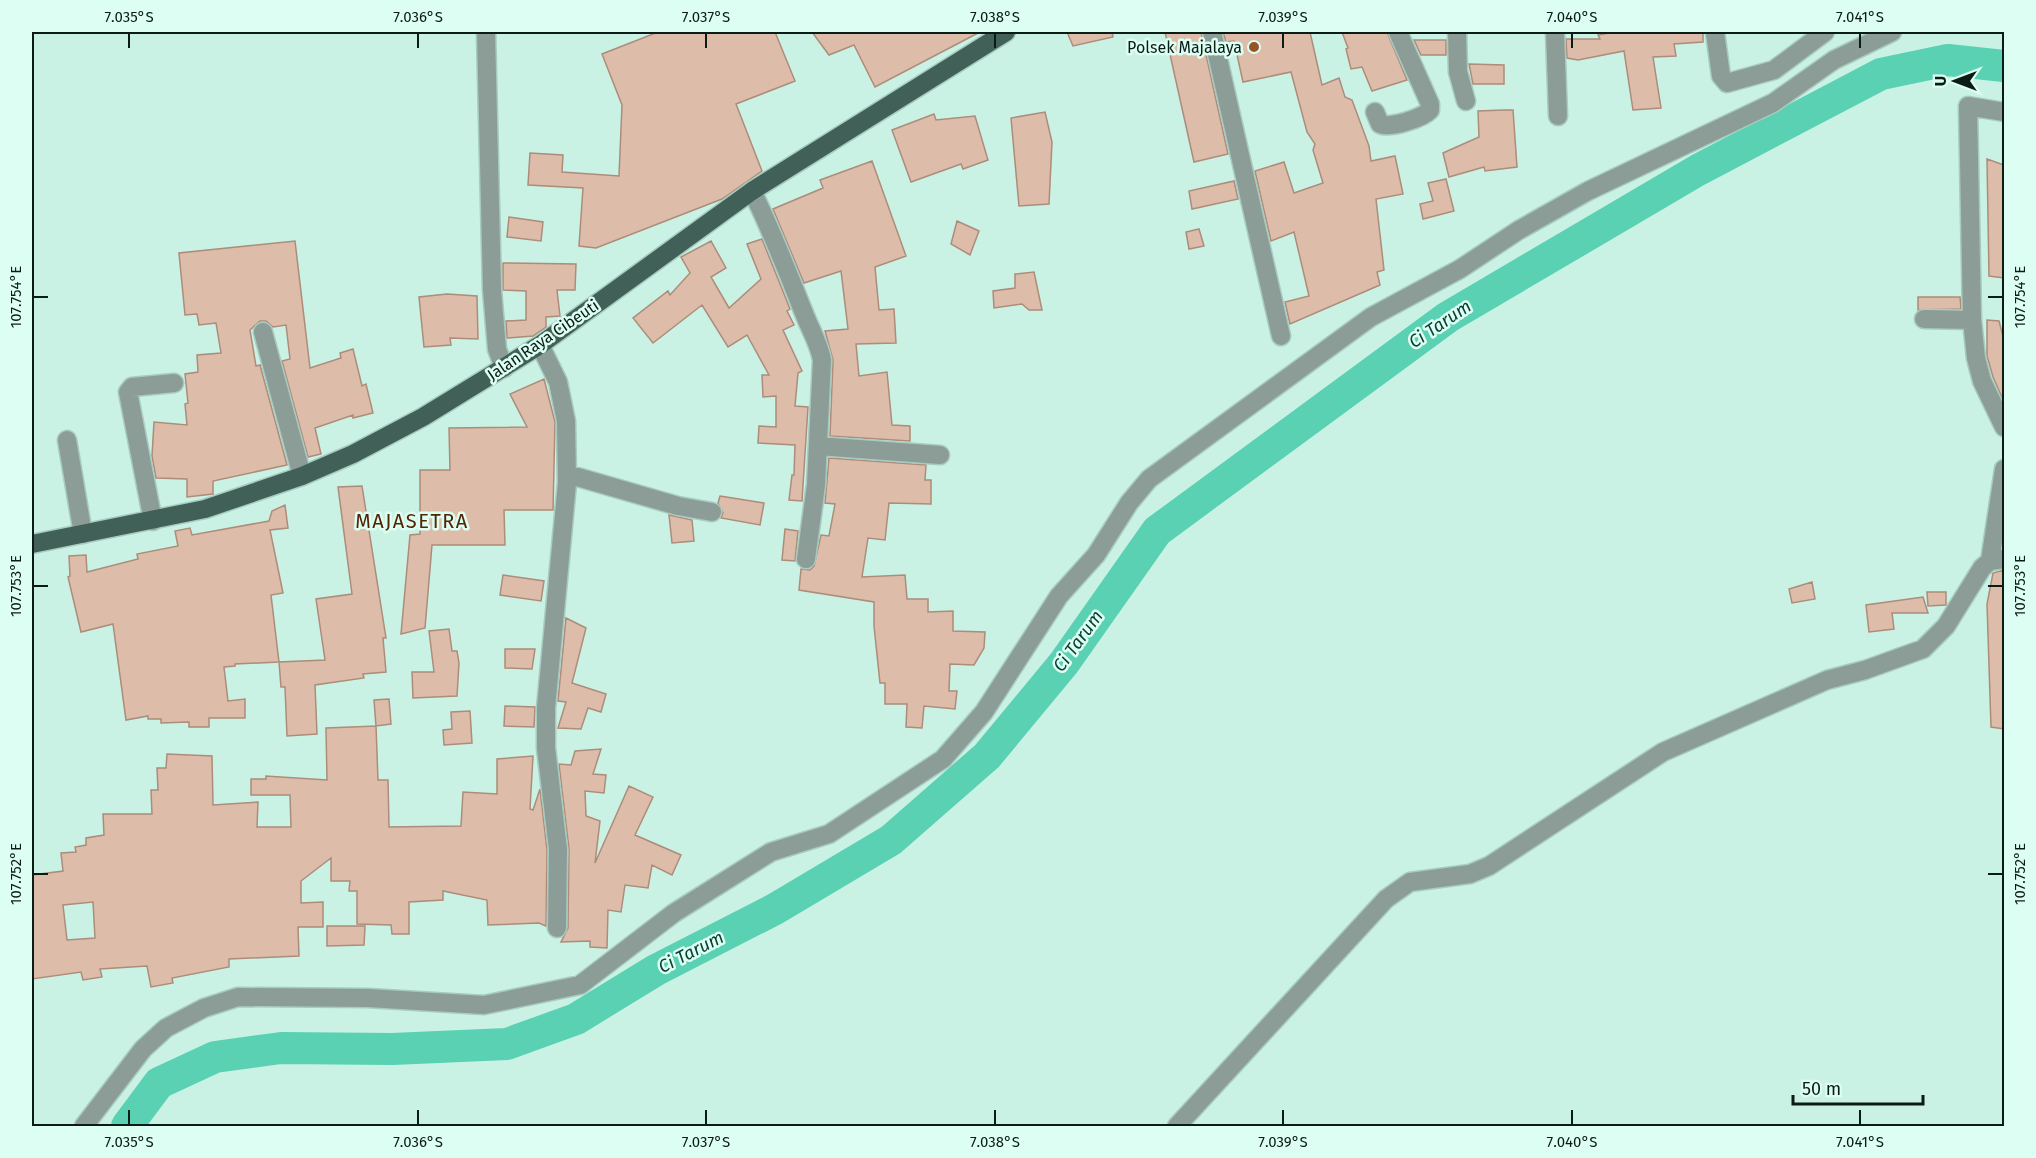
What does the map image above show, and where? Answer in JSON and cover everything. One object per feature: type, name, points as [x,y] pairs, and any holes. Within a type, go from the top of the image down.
[{"type":"main road","name":"Jalan Raya Cibeuti","points":[[32,544],[206,509],[302,476],[353,454],[423,417],[540,345],[752,191],[1006,32]]},
{"type":"street","points":[[486,32],[492,290],[497,349],[504,368]]},
{"type":"street","points":[[1212,32],[1281,336]]},
{"type":"street","points":[[1375,112],[1380,124],[1386,127],[1423,115],[1430,110],[1430,104],[1398,32]]},
{"type":"street","points":[[1457,32],[1458,72],[1466,101]]},
{"type":"street","points":[[1555,32],[1558,116]]},
{"type":"street","points":[[1715,32],[1721,76],[1727,83],[1774,70],[1825,32]]},
{"type":"street","points":[[84,1126],[143,1049],[166,1028],[204,1008],[238,997],[368,998],[484,1005],[580,985],[674,913],[771,852],[829,834],[943,759],[984,712],[1059,596],[1096,555],[1129,503],[1149,479],[1371,316],[1460,269],[1519,230],[1587,191],[1773,103],[1834,60],[1892,32]]},
{"type":"street","points":[[2004,112],[1968,106],[1972,320],[1982,381],[2004,426]]},
{"type":"street","points":[[752,191],[772,230],[821,352],[816,485],[806,559]]},
{"type":"street","points":[[1924,319],[1972,320]]},
{"type":"street","points":[[263,332],[302,476]]},
{"type":"street","points":[[540,345],[558,382],[564,411],[567,474],[546,708],[546,748],[558,849],[557,928]]},
{"type":"street","points":[[153,521],[128,392],[132,387],[174,382]]},
{"type":"street","points":[[67,440],[82,534]]},
{"type":"street","points":[[818,446],[940,455]]},
{"type":"street","points":[[1177,1126],[1386,899],[1410,882],[1470,874],[1489,866],[1663,752],[1827,680],[1865,670],[1923,648],[1946,626],[1997,560],[2004,469]]},
{"type":"street","points":[[567,474],[678,506],[712,512]]},
{"type":"building","points":[[658,32],[775,32],[795,81],[736,104],[762,171],[722,199],[596,248],[579,246],[583,188],[528,185],[530,153],[563,155],[562,172],[619,176],[622,105],[602,54]]},
{"type":"building","points":[[812,32],[980,32],[875,87],[854,45],[829,55]]},
{"type":"building","points":[[1067,32],[1112,32],[1113,37],[1073,46]]},
{"type":"building","points":[[1165,32],[1201,32],[1228,154],[1194,162]]},
{"type":"building","points":[[1223,32],[1310,32],[1322,85],[1339,78],[1345,97],[1352,100],[1369,146],[1371,161],[1395,156],[1403,194],[1376,199],[1384,270],[1377,272],[1380,285],[1290,324],[1285,302],[1309,296],[1294,232],[1271,241],[1255,171],[1284,162],[1294,193],[1323,183],[1313,150],[1315,144],[1307,132],[1291,72],[1243,82],[1234,41],[1226,42]]},
{"type":"building","points":[[1342,32],[1387,32],[1407,80],[1372,91],[1362,67],[1351,69],[1346,49],[1348,48]]},
{"type":"building","points":[[1614,32],[1703,32],[1703,42],[1674,44],[1676,56],[1653,57],[1661,108],[1633,110],[1624,51],[1578,60],[1567,58],[1566,39],[1600,39],[1598,35]]},
{"type":"building","points":[[1414,40],[1446,40],[1446,55],[1421,55]]},
{"type":"building","points":[[1469,64],[1504,65],[1504,84],[1473,84]]},
{"type":"building","points":[[1513,110],[1517,167],[1485,171],[1484,167],[1449,177],[1443,153],[1479,137],[1478,111]]},
{"type":"building","points":[[1045,112],[1052,142],[1049,204],[1019,206],[1011,118]]},
{"type":"building","points":[[934,114],[936,120],[975,116],[988,160],[963,169],[961,164],[911,182],[892,130]]},
{"type":"building","points":[[1987,159],[2004,165],[2004,278],[1989,276]]},
{"type":"building","points":[[872,161],[906,256],[875,267],[879,310],[894,309],[896,343],[856,344],[859,376],[887,372],[892,425],[910,426],[910,441],[830,436],[833,360],[825,331],[848,329],[841,271],[804,283],[773,209],[823,188],[820,180]]},
{"type":"building","points":[[1446,179],[1454,211],[1423,219],[1420,204],[1433,201],[1428,183]]},
{"type":"building","points":[[1234,181],[1238,199],[1192,209],[1189,191]]},
{"type":"building","points":[[509,217],[543,222],[541,241],[507,237]]},
{"type":"building","points":[[957,221],[979,231],[970,255],[951,244]]},
{"type":"building","points":[[1199,229],[1204,246],[1189,249],[1186,232]]},
{"type":"building","points":[[762,239],[790,309],[787,311],[794,325],[783,330],[802,371],[798,373],[795,406],[808,407],[802,501],[789,500],[792,475],[794,475],[795,445],[758,443],[759,426],[776,427],[776,396],[763,397],[762,375],[769,375],[747,335],[728,347],[702,305],[653,343],[633,318],[668,291],[670,295],[690,273],[681,257],[711,241],[726,268],[711,277],[729,308],[761,279],[747,244]]},
{"type":"building","points":[[295,241],[310,368],[341,358],[340,353],[353,349],[362,386],[366,384],[373,413],[353,418],[353,415],[315,428],[321,454],[308,457],[282,361],[290,359],[286,325],[273,327],[266,321],[260,321],[250,330],[256,366],[260,365],[287,465],[213,481],[213,494],[187,497],[187,479],[156,478],[152,456],[154,422],[187,425],[185,404],[188,403],[185,374],[198,372],[197,355],[221,353],[216,323],[199,325],[197,314],[185,315],[179,253]]},
{"type":"building","points":[[503,263],[576,264],[575,290],[557,290],[560,316],[546,317],[546,327],[533,336],[507,338],[506,321],[526,320],[526,291],[503,290]]},
{"type":"building","points":[[1034,272],[1042,310],[1029,310],[1022,304],[994,308],[993,291],[1015,288],[1015,274]]},
{"type":"building","points":[[447,294],[477,296],[478,339],[450,338],[451,345],[424,347],[419,297]]},
{"type":"building","points":[[1918,297],[1960,297],[1961,309],[1918,310]]},
{"type":"building","points":[[1987,320],[1999,321],[2004,340],[2004,402],[1987,356]]},
{"type":"building","points":[[544,379],[555,422],[553,510],[504,510],[505,545],[432,545],[425,628],[401,634],[410,535],[420,534],[420,470],[450,470],[449,428],[527,427],[510,394]]},
{"type":"building","points":[[829,458],[926,465],[925,480],[931,480],[931,504],[889,503],[885,540],[868,538],[862,577],[905,575],[907,599],[928,599],[928,612],[953,611],[953,631],[985,632],[984,648],[974,665],[950,664],[949,691],[957,691],[955,709],[924,706],[922,728],[906,727],[907,704],[885,704],[885,683],[880,683],[874,602],[799,590],[801,569],[810,570],[814,566],[821,535],[829,536],[835,504],[825,503]]},
{"type":"building","points":[[362,486],[386,638],[383,638],[386,672],[363,674],[364,678],[315,685],[317,734],[287,736],[285,687],[281,687],[279,662],[325,660],[316,599],[352,594],[338,487]]},
{"type":"building","points":[[720,496],[764,503],[760,525],[721,518],[723,513],[718,503]]},
{"type":"building","points":[[285,505],[288,528],[270,530],[283,593],[271,595],[279,662],[235,664],[235,666],[224,667],[228,701],[245,699],[245,718],[209,718],[209,727],[189,727],[189,722],[161,723],[161,719],[148,719],[148,716],[126,720],[113,624],[81,632],[68,577],[70,576],[69,556],[86,555],[87,572],[138,559],[137,554],[178,546],[175,531],[190,528],[192,535],[269,521],[272,511]]},
{"type":"building","points":[[669,515],[692,520],[694,541],[672,543]]},
{"type":"building","points":[[785,529],[798,531],[795,561],[782,560]]},
{"type":"building","points":[[2004,570],[2004,729],[1991,727],[1987,604],[1993,573]]},
{"type":"building","points":[[503,575],[544,581],[541,601],[500,595]]},
{"type":"building","points":[[1812,582],[1815,599],[1792,603],[1789,589]]},
{"type":"building","points":[[1927,592],[1946,592],[1946,605],[1928,606]]},
{"type":"building","points":[[1923,597],[1928,613],[1892,613],[1894,629],[1869,632],[1866,605]]},
{"type":"building","points":[[566,618],[586,628],[572,683],[606,694],[601,712],[588,708],[581,729],[558,728],[566,702],[558,701]]},
{"type":"building","points":[[449,629],[452,651],[457,651],[459,663],[457,696],[413,698],[412,672],[434,672],[429,631]]},
{"type":"building","points":[[505,649],[535,649],[532,669],[505,668]]},
{"type":"building","points":[[389,699],[391,724],[376,726],[374,700]]},
{"type":"building","points":[[505,706],[535,707],[534,727],[504,726]]},
{"type":"building","points":[[470,711],[472,743],[444,745],[443,730],[452,729],[451,712]]},
{"type":"building","points":[[376,726],[378,780],[388,780],[389,827],[461,826],[463,792],[497,794],[497,759],[533,756],[530,809],[533,810],[540,789],[547,850],[546,926],[539,923],[488,925],[487,900],[443,891],[443,900],[409,902],[409,934],[392,934],[391,925],[357,924],[357,891],[349,891],[350,881],[331,881],[331,858],[301,881],[301,903],[323,902],[323,927],[298,927],[299,956],[229,959],[229,967],[172,978],[173,983],[151,987],[147,966],[100,969],[102,977],[83,980],[81,972],[32,979],[32,875],[63,871],[61,853],[76,852],[75,847],[86,845],[86,838],[104,835],[103,814],[152,814],[151,790],[158,790],[157,768],[166,768],[167,754],[212,756],[213,805],[258,802],[257,827],[291,827],[290,795],[251,795],[251,779],[266,779],[266,776],[327,780],[326,728]],"holes":[[[93,902],[95,938],[67,940],[63,905]]]},
{"type":"building","points":[[601,749],[593,774],[606,775],[604,793],[585,791],[586,816],[600,821],[595,863],[629,786],[653,797],[635,835],[681,855],[672,875],[652,865],[648,888],[625,885],[621,912],[608,910],[607,948],[590,947],[590,941],[561,942],[568,928],[569,849],[559,764],[571,765],[575,751]]},
{"type":"building","points":[[327,926],[365,926],[364,945],[327,946]]},
{"type":"waterway","name":"Ci Tarum","points":[[127,1126],[159,1083],[215,1057],[281,1048],[392,1049],[507,1044],[576,1019],[656,970],[775,909],[891,840],[987,756],[1064,663],[1157,531],[1448,317],[1698,170],[1881,74],[1948,60],[2004,66]]},
{"type":"place","name":"Polsek Majalaya","points":[[1254,47]]},
{"type":"district","name":"MAJASETRA","points":[[412,521]]}]
